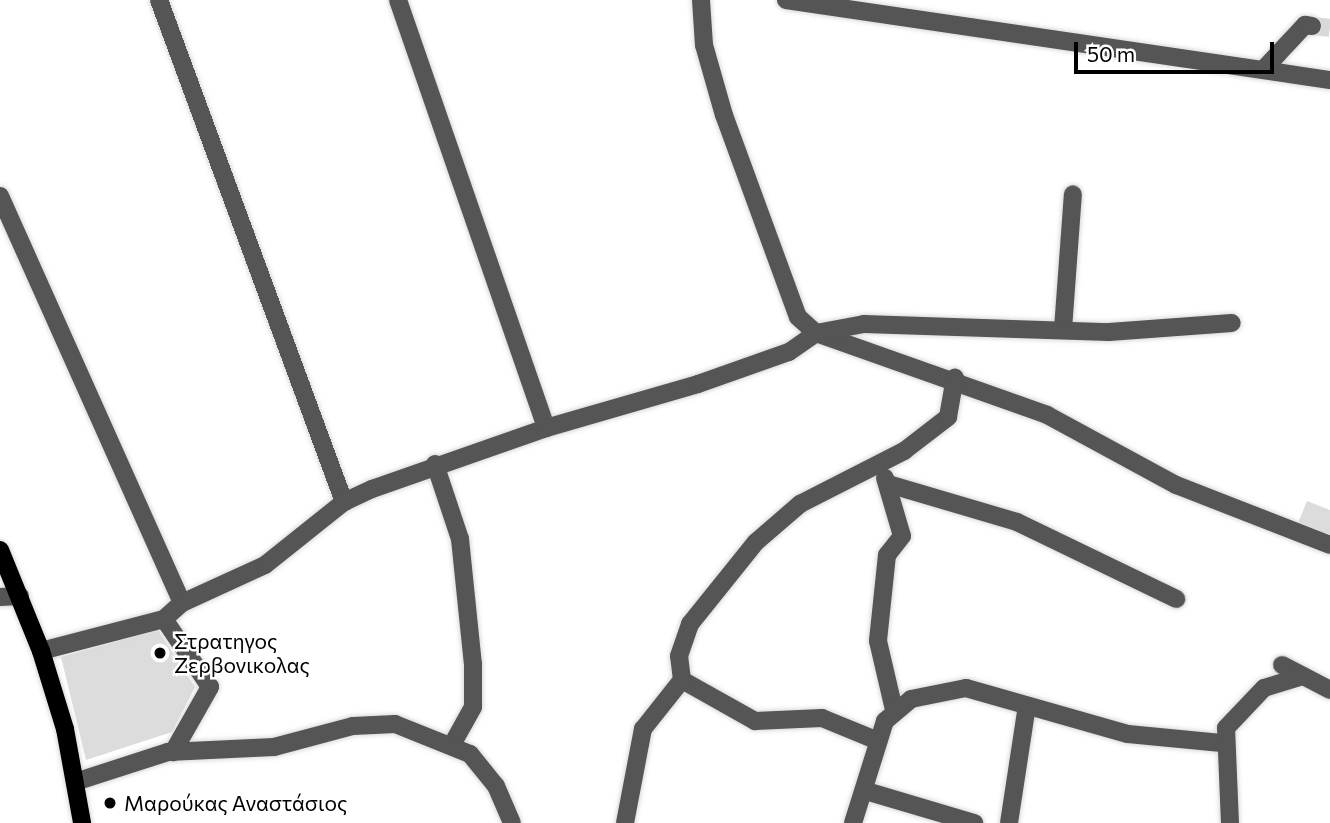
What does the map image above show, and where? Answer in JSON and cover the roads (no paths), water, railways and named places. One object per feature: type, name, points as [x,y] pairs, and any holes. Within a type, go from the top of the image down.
[{"type":"main road","points":[[0,550],[41,650],[75,782],[82,823]]},
{"type":"street","points":[[159,0],[344,502]]},
{"type":"street","points":[[398,0],[546,428]]},
{"type":"street","points":[[701,0],[704,45],[724,115],[799,317],[816,333],[955,378],[1047,415],[1176,485],[1330,545]]},
{"type":"street","points":[[786,0],[1330,80]]},
{"type":"street","points":[[1263,70],[1305,25],[1312,26]]},
{"type":"street","points":[[1063,329],[1073,194]]},
{"type":"street","points":[[0,196],[181,603]]},
{"type":"street","points":[[41,650],[164,619],[181,603],[265,565],[344,502],[435,464],[546,428],[698,384],[789,352],[816,333],[864,324],[1063,329],[1232,323]]},
{"type":"street","points":[[625,823],[643,729],[682,680],[682,638],[756,542],[817,493],[877,462],[948,417],[955,378]]},
{"type":"street","points":[[877,462],[888,484],[902,536],[887,555],[878,641],[894,710]]},
{"type":"street","points":[[435,464],[460,539],[473,664],[473,706],[453,743]]},
{"type":"street","points":[[888,484],[1017,522],[1176,598]]},
{"type":"street","points":[[0,597],[20,596]]},
{"type":"street","points":[[164,619],[210,687],[173,752]]},
{"type":"street","points":[[1282,665],[1330,690]]},
{"type":"street","points":[[1230,823],[1222,743],[1226,728],[1264,688],[1303,676]]},
{"type":"street","points":[[682,680],[755,721],[822,718],[878,741]]},
{"type":"street","points":[[853,823],[866,791],[878,741],[894,710],[911,699],[966,688],[1157,740],[1222,743]]},
{"type":"street","points":[[1009,823],[1027,706]]},
{"type":"street","points":[[75,782],[173,752],[292,745],[370,723],[453,743],[496,786],[512,823]]},
{"type":"street","points":[[866,791],[974,823]]},
{"type":"tunnel","points":[[1312,26],[1330,28]]},
{"type":"place","name":"Στρατηγος Ζερβονικολας","points":[[160,653]]},
{"type":"place","name":"Μαρούκας Αναστάσιος","points":[[110,803]]}]
